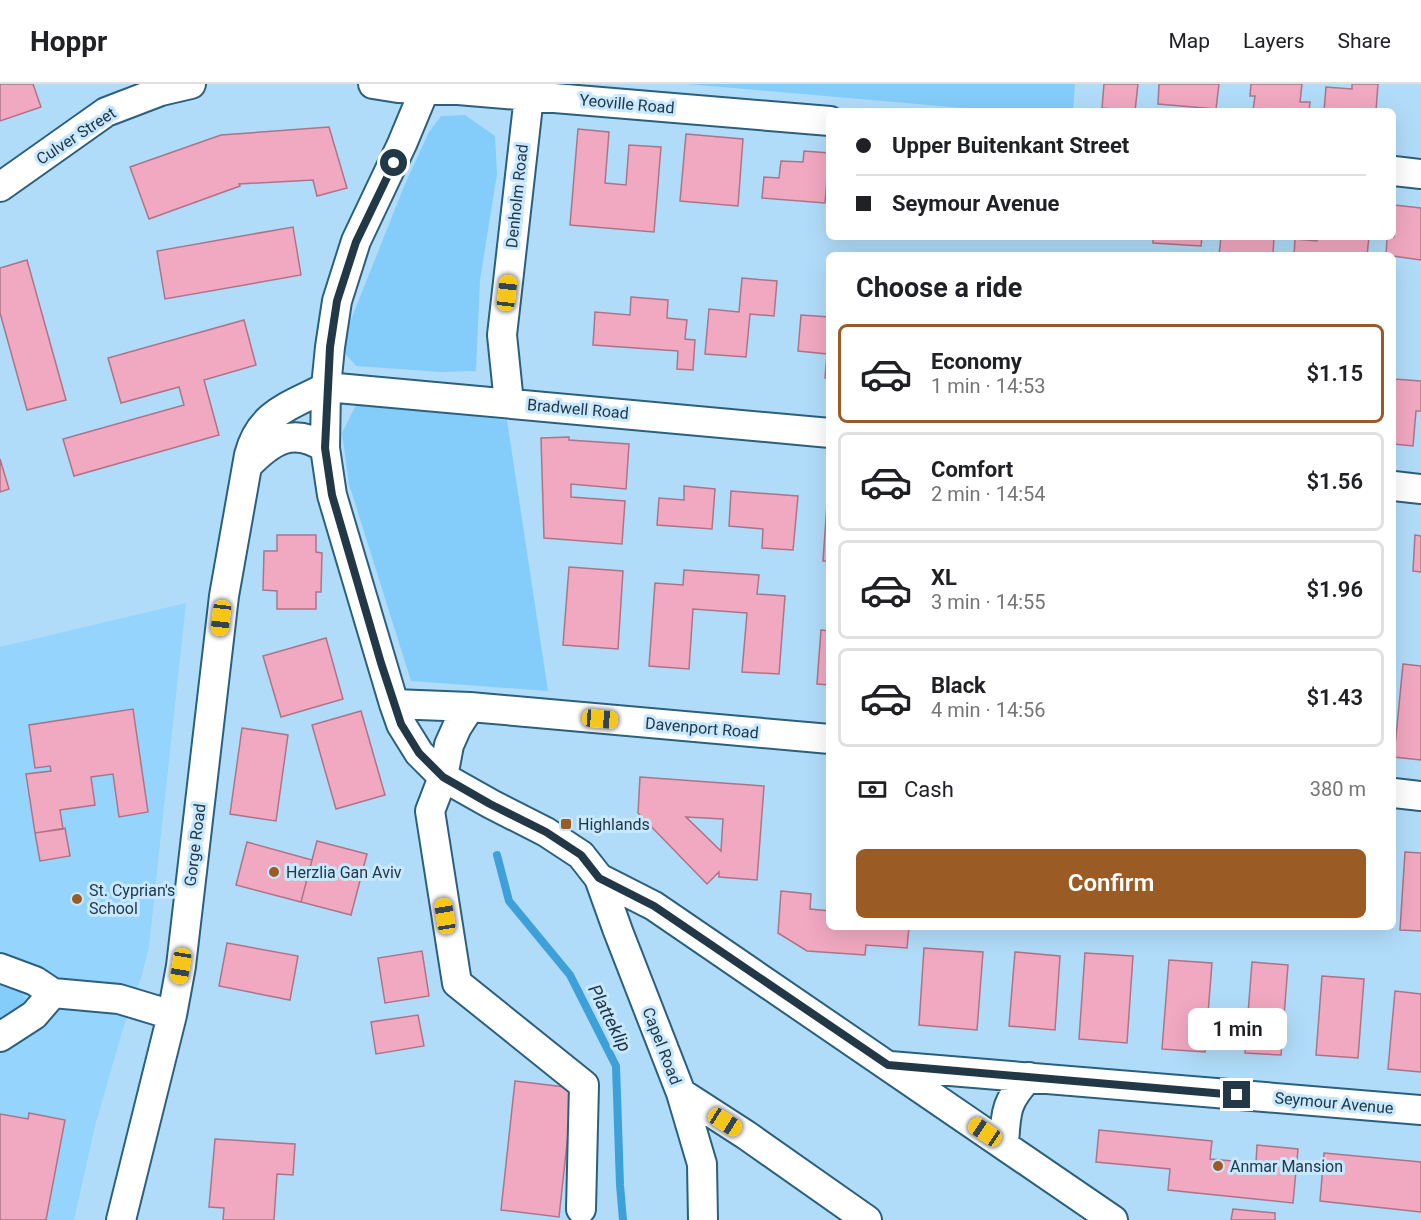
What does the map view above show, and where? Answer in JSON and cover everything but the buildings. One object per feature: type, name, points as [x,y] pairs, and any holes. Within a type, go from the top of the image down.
[{"type":"street","name":"Culver Street","points":[[0,187],[106,112],[161,91],[191,84]]},
{"type":"street","points":[[373,84],[398,88],[426,87],[356,242],[337,301],[326,387],[325,448],[332,495],[394,704],[401,724],[419,753],[443,777],[546,832],[581,855],[599,878],[654,906],[1113,1220]]},
{"type":"street","name":"Yeoville Road","points":[[426,87],[826,121]]},
{"type":"street","name":"Denholm Road","points":[[509,403],[501,335],[529,96]]},
{"type":"street","points":[[1396,171],[1421,174]]},
{"type":"street","name":"Bradwell Road","points":[[326,387],[826,433]]},
{"type":"street","name":"Gorge Road","points":[[121,1220],[172,1015],[182,954],[224,596],[247,466],[255,436],[263,424],[280,411],[326,387]]},
{"type":"street","points":[[247,466],[270,446],[289,438],[305,437],[325,448]]},
{"type":"street","points":[[1396,486],[1421,489]]},
{"type":"street","name":"Davenport Road","points":[[394,704],[470,707],[826,739]]},
{"type":"street","points":[[470,707],[449,745],[443,777],[430,811],[457,983],[584,1085],[581,1209]]},
{"type":"street","points":[[1396,793],[1421,796]]},
{"type":"street","name":"Capel Road","points":[[599,878],[681,1093],[702,1164],[703,1220]]},
{"type":"street","points":[[0,968],[35,981],[53,993],[120,999],[172,1015]]},
{"type":"street","points":[[0,1037],[34,1015],[53,993]]},
{"type":"street","name":"Seymour Avenue","points":[[888,1065],[1421,1110]]},
{"type":"street","points":[[1004,1145],[1009,1104],[1013,1095],[1029,1077]]},
{"type":"street","points":[[681,1093],[746,1135],[867,1220]]},
{"type":"shaded area","points":[[687,84],[1075,84],[1073,108],[963,108]]},
{"type":"shaded area","points":[[465,115],[495,136],[497,174],[480,280],[476,371],[441,372],[356,366],[343,351],[346,332],[405,184],[429,132],[441,116]]},
{"type":"shaded area","points":[[356,405],[507,420],[548,691],[411,681],[349,484],[342,433]]},
{"type":"shaded area","name":"St. Cyprian's School","points":[[186,603],[149,946],[95,1126],[74,1220],[0,1220],[0,647]]},
{"type":"shaded area","points":[[0,978],[18,987],[25,1000],[17,1013],[0,1023]]},
{"type":"waterway","name":"Platteklip","points":[[497,855],[509,901],[570,975],[616,1066],[623,1220]]},
{"type":"place","name":"Highlands","points":[[566,824]]},
{"type":"place","name":"Herzlia Gan Aviv","points":[[274,872]]},
{"type":"place","name":"St. Cyprian's School","points":[[77,899]]},
{"type":"place","name":"Anmar Mansion","points":[[1218,1166]]},
{"type":"route","points":[[394,163],[356,242],[337,301],[326,387],[325,448],[332,495],[381,663],[401,724],[419,753],[443,777],[546,832],[581,855],[599,878],[654,906],[888,1065],[1237,1095]]}]
